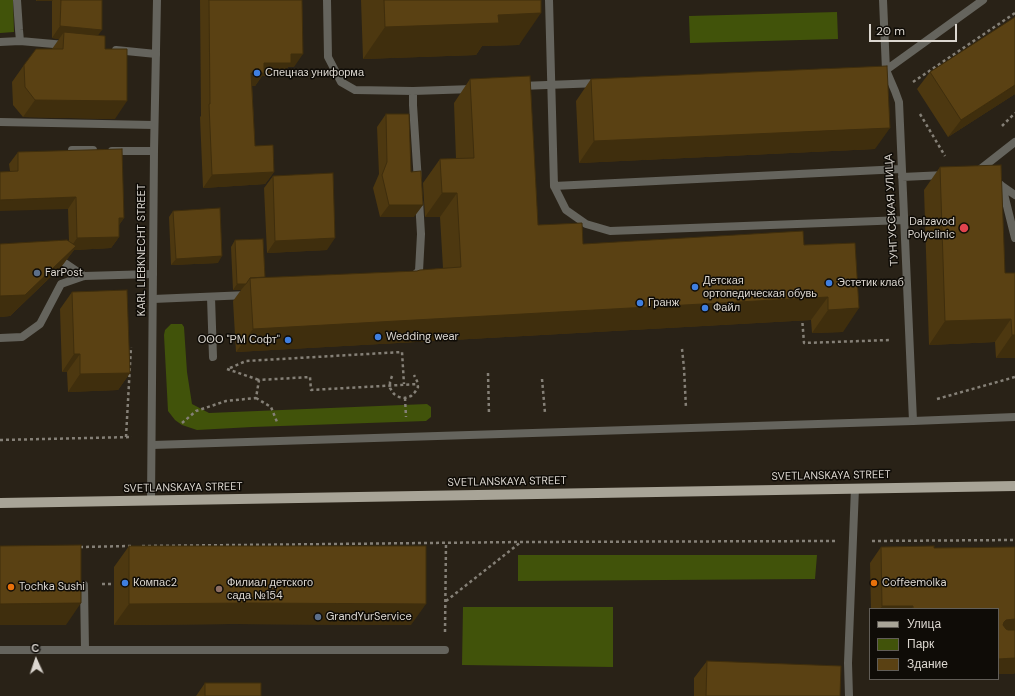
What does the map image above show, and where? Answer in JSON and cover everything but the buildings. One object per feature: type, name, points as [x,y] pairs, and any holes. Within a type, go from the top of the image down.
[{"type":"main road","name":"SVETLANSKAYA STREET","points":[[0,503],[1015,486]]},
{"type":"street","points":[[17,0],[20,41]]},
{"type":"street","name":"KARL LIEBKNECHT STREET","points":[[151,500],[154,126],[157,0]]},
{"type":"street","points":[[327,0],[328,57],[341,82],[355,90],[413,91],[482,88]]},
{"type":"street","points":[[549,0],[554,186],[566,210],[586,224],[610,231],[904,220]]},
{"type":"street","name":"ТУНГУССКАЯ УЛИЦА","points":[[882,0],[886,70],[899,102],[913,421]]},
{"type":"street","points":[[871,71],[886,70],[983,0]]},
{"type":"street","points":[[0,42],[20,41],[76,46]]},
{"type":"street","points":[[108,49],[156,54]]},
{"type":"street","points":[[513,87],[606,83]]},
{"type":"street","points":[[404,285],[419,271],[421,234],[413,91]]},
{"type":"street","points":[[0,122],[154,126]]},
{"type":"street","points":[[1015,142],[979,174],[1002,186],[1015,195]]},
{"type":"street","points":[[72,150],[154,152]]},
{"type":"street","points":[[554,186],[902,173],[953,174]]},
{"type":"street","points":[[1002,186],[1015,238]]},
{"type":"street","points":[[46,256],[54,256],[84,276]]},
{"type":"street","points":[[0,338],[22,337],[40,324],[61,284],[84,276],[153,274]]},
{"type":"street","points":[[153,299],[256,295]]},
{"type":"street","points":[[211,297],[213,357]]},
{"type":"street","points":[[152,445],[1015,417]]},
{"type":"street","points":[[849,696],[848,663],[855,488]]},
{"type":"street","points":[[84,585],[85,650]]},
{"type":"street","points":[[0,650],[445,650]]},
{"type":"path","points":[[908,86],[1015,12]]},
{"type":"path","points":[[917,110],[945,156]]},
{"type":"path","points":[[998,129],[1015,113]]},
{"type":"path","points":[[802,316],[804,343],[909,339]]},
{"type":"path","points":[[126,437],[131,344]]},
{"type":"path","points":[[682,349],[686,414]]},
{"type":"path","points":[[227,369],[246,361],[402,352],[404,384]]},
{"type":"path","points":[[213,357],[227,369],[259,380],[310,377],[311,390],[418,384]]},
{"type":"path","points":[[488,373],[488,421]]},
{"type":"path","points":[[392,376],[390,388],[394,394],[405,398],[411,396],[418,386],[414,375]]},
{"type":"path","points":[[912,406],[1015,376]]},
{"type":"path","points":[[542,379],[545,419]]},
{"type":"path","points":[[256,398],[259,380]]},
{"type":"path","points":[[185,422],[196,411],[226,402],[256,398],[271,407]]},
{"type":"path","points":[[405,398],[406,420]]},
{"type":"path","points":[[0,440],[138,436]]},
{"type":"path","points":[[79,547],[521,542],[1015,540]]},
{"type":"path","points":[[446,601],[521,542]]},
{"type":"path","points":[[445,650],[446,543]]},
{"type":"green space","points":[[0,0],[13,0],[14,32],[0,33]]},
{"type":"green space","points":[[837,12],[838,39],[690,43],[689,16]]},
{"type":"green space","points":[[171,324],[182,324],[184,327],[187,372],[192,404],[209,413],[427,404],[431,407],[431,417],[426,421],[197,430],[182,425],[175,420],[168,411],[164,335],[165,330]]},
{"type":"green space","points":[[518,555],[817,555],[815,579],[518,581]]},
{"type":"green space","points":[[463,607],[613,607],[613,667],[462,665]]},
{"type":"place","name":"Спецназ униформа","points":[[257,73]]},
{"type":"place","name":"Dalzavod Polyclinic","points":[[964,228]]},
{"type":"place","name":"FarPost","points":[[37,273]]},
{"type":"place","name":"Эстетик клаб","points":[[829,283]]},
{"type":"place","name":"Детская ортопедическая обувь","points":[[695,287]]},
{"type":"place","name":"Гранж","points":[[640,303]]},
{"type":"place","name":"Файл","points":[[705,308]]},
{"type":"place","name":"Wedding wear","points":[[378,337]]},
{"type":"place","name":"ООО \"РМ Софт\"","points":[[288,340]]},
{"type":"place","name":"Компас2","points":[[125,583]]},
{"type":"place","name":"Coffeemolka","points":[[874,583]]},
{"type":"place","name":"Tochka Sushi","points":[[11,587]]},
{"type":"place","name":"Филиал детского сада №154","points":[[219,589]]},
{"type":"place","name":"GrandYurService","points":[[318,617]]}]
